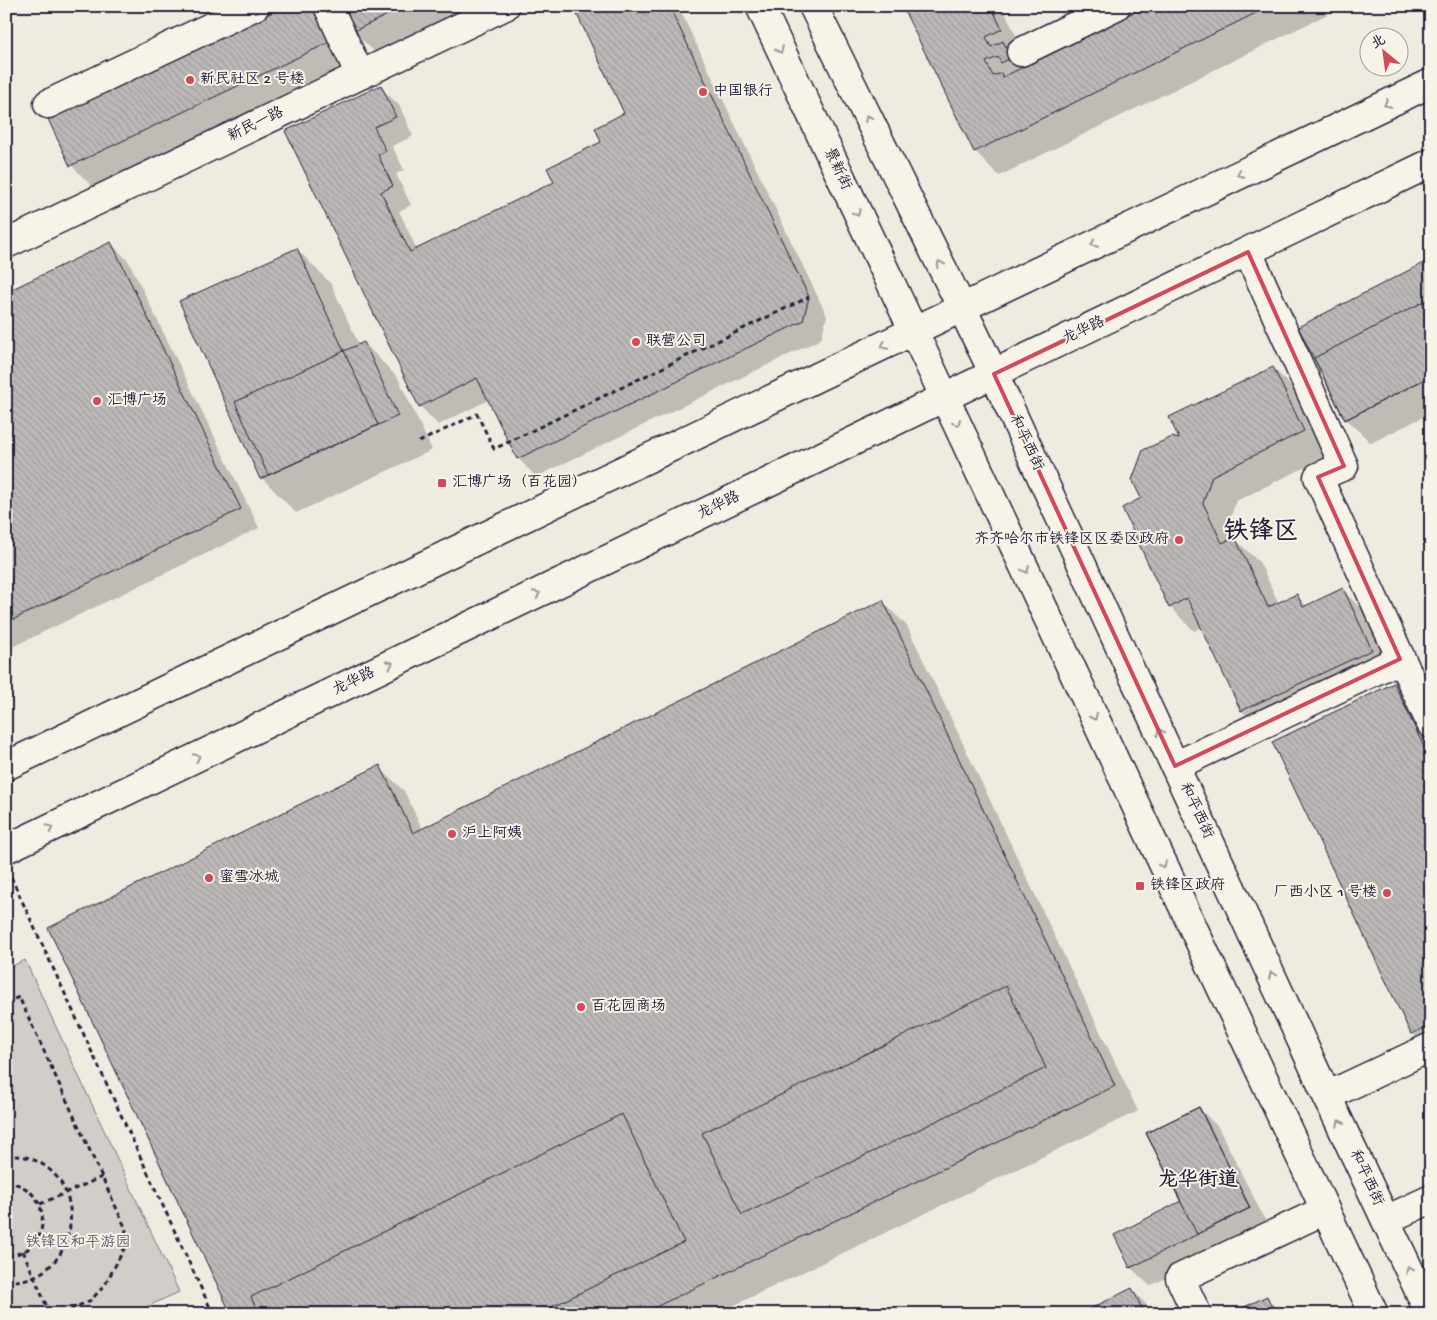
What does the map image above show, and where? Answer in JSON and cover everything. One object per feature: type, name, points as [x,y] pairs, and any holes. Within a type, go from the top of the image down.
[{"type":"main road","points":[[48,104],[256,6]]},
{"type":"main road","points":[[328,6],[360,75]]},
{"type":"main road","name":"新民一路","points":[[6,244],[505,6]]},
{"type":"main road","name":"景新街","points":[[760,6],[914,332]]},
{"type":"main road","points":[[813,6],[962,308]]},
{"type":"main road","points":[[1021,52],[1116,6]]},
{"type":"main road","points":[[6,766],[1431,83]]},
{"type":"main road","name":"龙华路","points":[[6,849],[1431,163]]},
{"type":"main road","points":[[1248,252],[1344,466],[1318,477],[1431,724]]},
{"type":"main road","name":"和平西街","points":[[962,308],[1430,1314]]},
{"type":"main road","points":[[914,332],[1374,1314]]},
{"type":"main road","points":[[1175,766],[1400,659]]},
{"type":"main road","points":[[1328,1096],[1431,1047]]},
{"type":"main road","points":[[1386,1220],[1431,1199]]},
{"type":"main road","points":[[1197,1314],[1180,1278],[1325,1210]]},
{"type":"path","points":[[419,442],[477,414],[494,448],[809,297]]},
{"type":"path","points":[[10,876],[213,1314]]},
{"type":"path","points":[[6,1003],[19,997],[126,1229],[124,1249],[105,1285],[91,1300],[61,1314]]},
{"type":"path","points":[[6,1156],[25,1157],[45,1167],[61,1183],[70,1203],[71,1225],[65,1246],[52,1264],[34,1276],[14,1282],[6,1281]]},
{"type":"path","points":[[40,1204],[102,1177]]},
{"type":"path","points":[[6,1182],[20,1184],[30,1190],[39,1200],[43,1211],[43,1224],[39,1236],[32,1246],[23,1251],[6,1255]]},
{"type":"path","points":[[23,1251],[50,1314]]},
{"type":"highlighted area","points":[[1248,252],[1344,466],[1318,477],[1400,659],[1175,766],[994,374]]},
{"type":"green space","name":"铁锋区和平游园","points":[[25,960],[179,1292],[131,1314],[6,1314],[6,969]]},
{"type":"building","name":"新民社区 2 号楼","points":[[285,6],[315,6],[332,41],[70,166],[48,119]]},
{"type":"building","points":[[340,6],[406,6],[352,32]]},
{"type":"building","points":[[573,6],[669,6],[809,297],[803,321],[517,459],[477,378],[419,407],[285,131],[381,85],[396,117],[374,127],[386,151],[378,155],[393,186],[381,192],[410,252],[554,182],[547,168],[601,142],[595,128],[624,113]]},
{"type":"building","points":[[902,6],[991,6],[1002,29],[986,37],[991,47],[1003,41],[1011,58],[1001,63],[998,57],[986,62],[993,76],[1001,73],[1003,77],[1146,6],[1270,6],[974,152]]},
{"type":"building","name":"汇博广场","points":[[111,242],[241,509],[6,623],[6,292]]},
{"type":"building","points":[[297,248],[344,351],[364,342],[398,416],[260,479],[179,301]]},
{"type":"building","points":[[1431,259],[1431,376],[1345,420],[1298,327]]},
{"type":"building","points":[[1431,298],[1431,376],[1345,420],[1314,358]]},
{"type":"building","points":[[344,351],[378,425],[268,475],[235,402]]},
{"type":"building","name":"齐齐哈尔市铁锋区区委区政府","points":[[1273,367],[1304,431],[1212,476],[1203,503],[1222,543],[1235,537],[1268,607],[1297,594],[1303,607],[1343,588],[1372,650],[1241,711],[1187,598],[1169,608],[1122,508],[1141,498],[1132,480],[1143,450],[1172,437],[1179,439],[1169,417]]},
{"type":"building","name":"百花园商场","points":[[883,600],[1115,1086],[641,1314],[231,1314],[48,928],[380,765],[413,833]]},
{"type":"building","name":"厂西小区 1 号楼","points":[[1394,683],[1431,762],[1431,1025],[1411,1034],[1272,742]]},
{"type":"building","points":[[1006,986],[1046,1068],[742,1215],[702,1133]]},
{"type":"building","points":[[1199,1107],[1250,1208],[1130,1268],[1114,1235],[1181,1201],[1146,1133]]},
{"type":"building","points":[[1199,1107],[1250,1208],[1197,1234],[1146,1133]]},
{"type":"building","points":[[622,1114],[684,1242],[537,1314],[259,1314],[251,1297]]},
{"type":"building","points":[[1132,1288],[1145,1314],[1080,1314]]},
{"type":"building","points":[[1267,1296],[1275,1314],[1230,1314]]},
{"type":"place","name":"新民社区 2 号楼","points":[[190,80]]},
{"type":"place","name":"中国银行","points":[[703,92]]},
{"type":"place","name":"联营公司","points":[[636,342]]},
{"type":"place","name":"汇博广场","points":[[97,401]]},
{"type":"place","name":"汇博广场（百花园）","points":[[442,483]]},
{"type":"place","name":"齐齐哈尔市铁锋区区委区政府","points":[[1179,540]]},
{"type":"place","name":"沪上阿姨","points":[[452,834]]},
{"type":"place","name":"蜜雪冰城","points":[[209,878]]},
{"type":"place","name":"铁锋区政府","points":[[1140,886]]},
{"type":"place","name":"厂西小区 1 号楼","points":[[1387,893]]},
{"type":"place","name":"百花园商场","points":[[581,1007]]},
{"type":"district","name":"铁锋区","points":[[1261,533]]},
{"type":"district","name":"龙华街道","points":[[1198,1181]]}]
